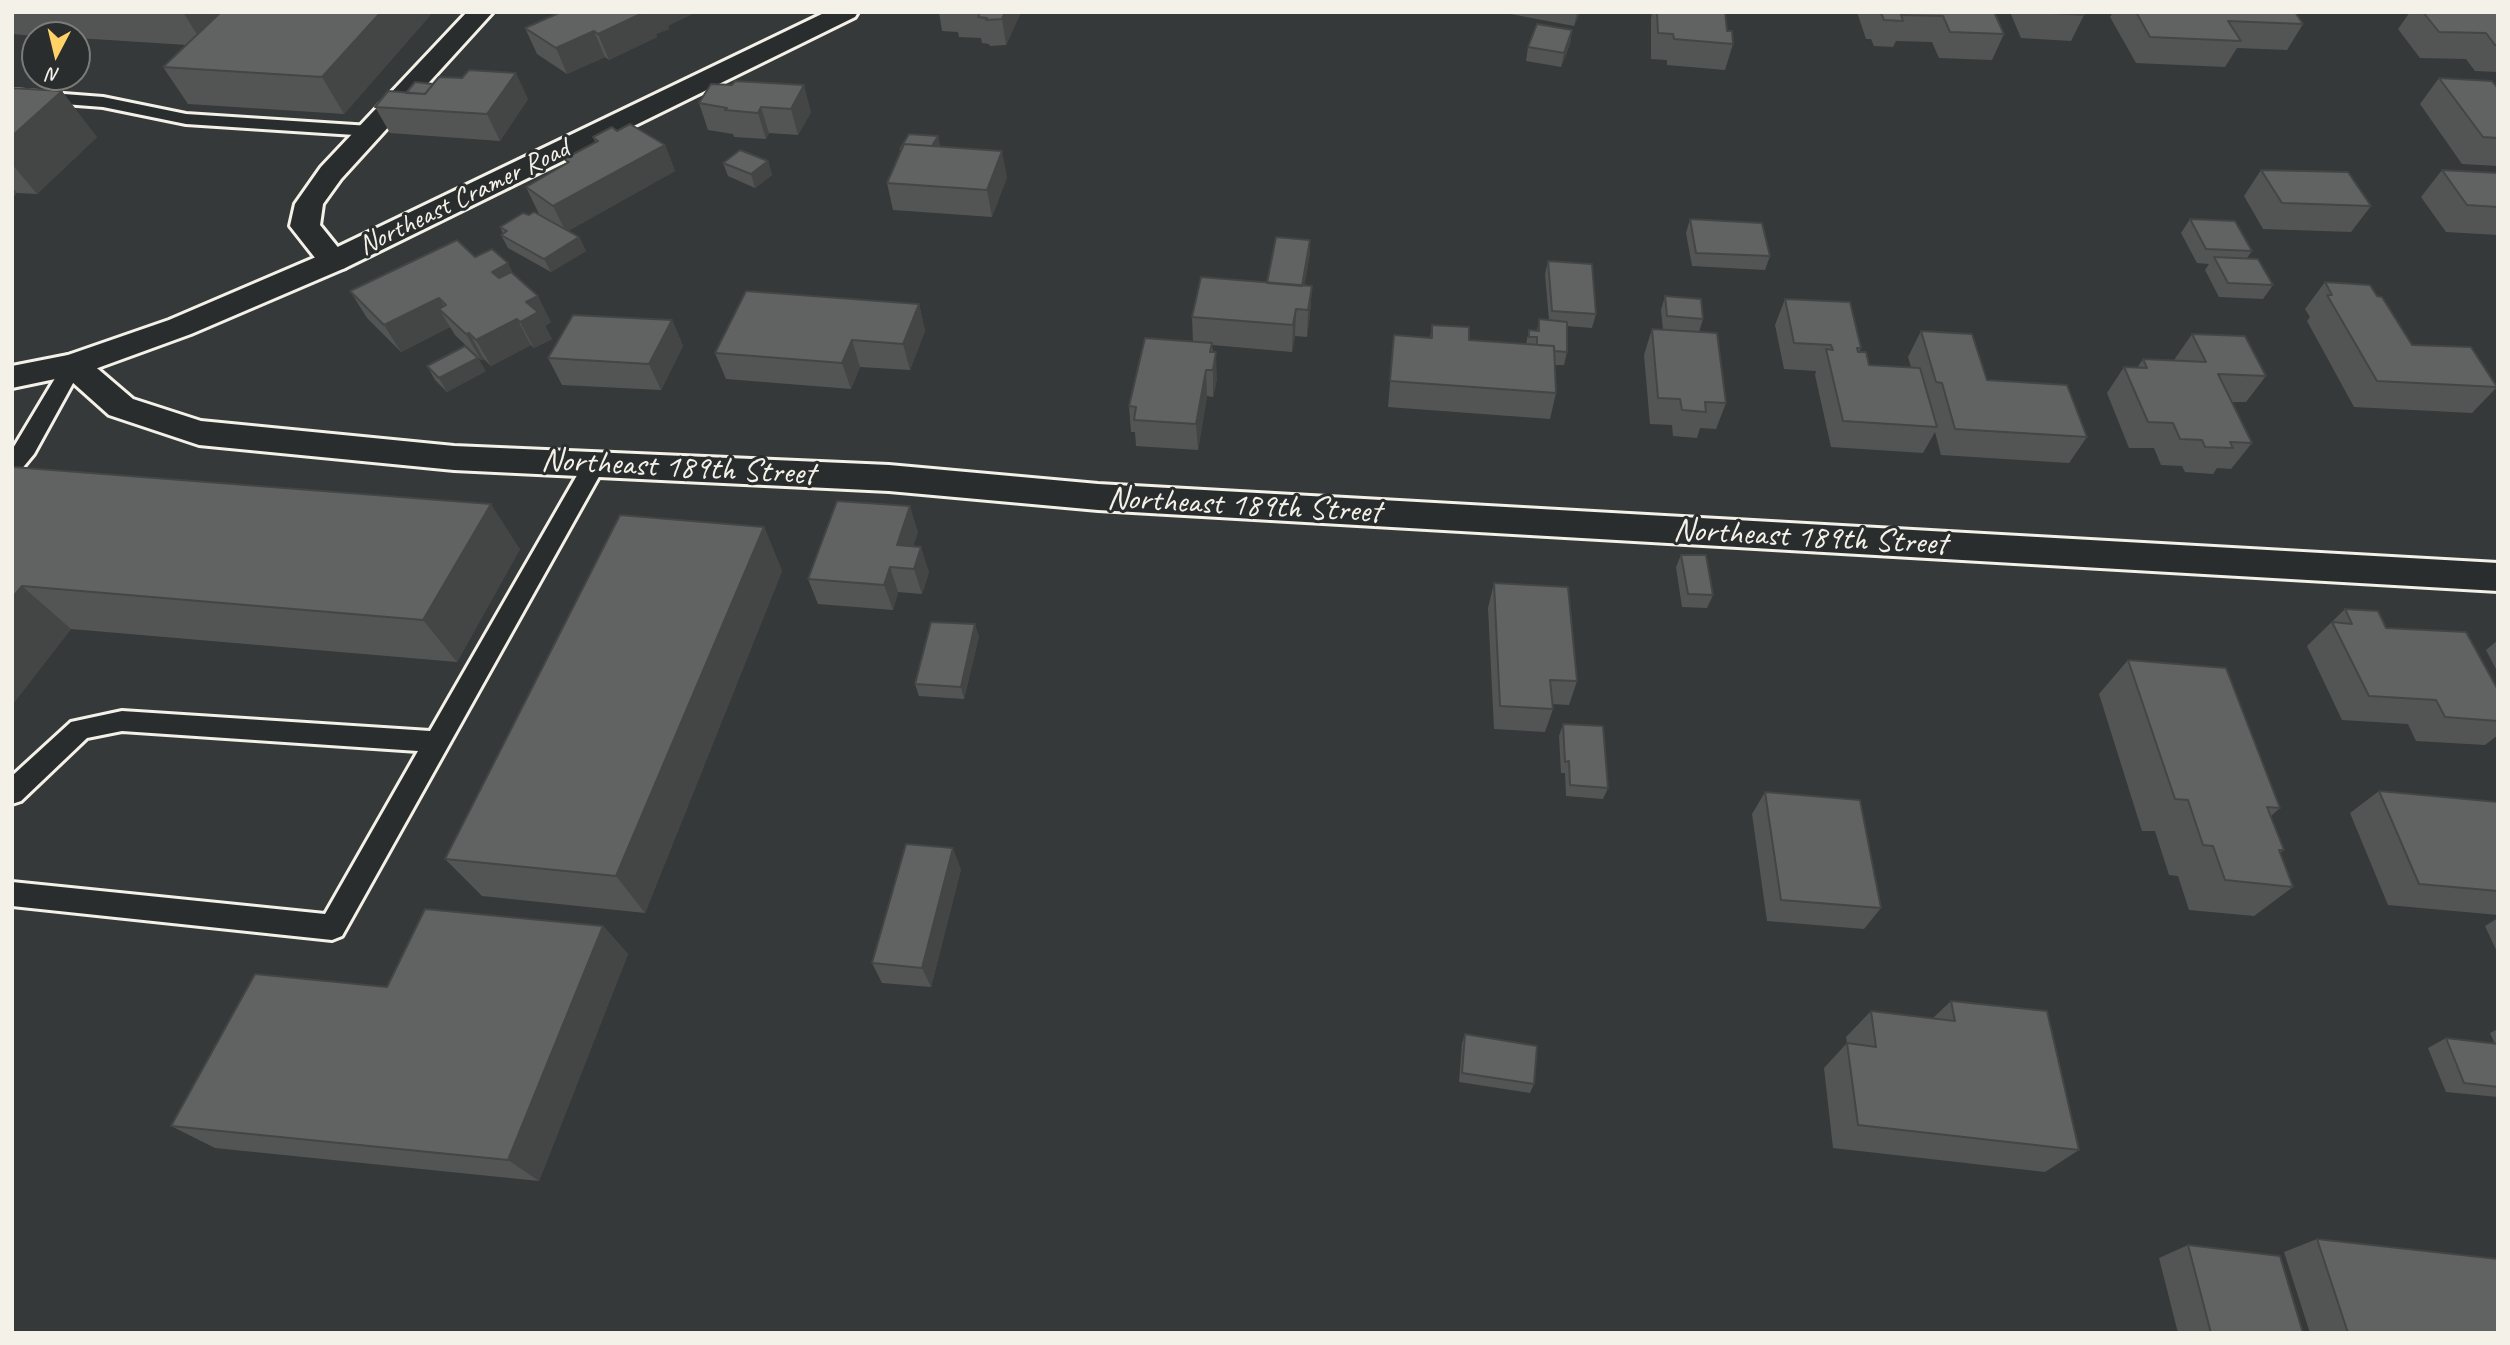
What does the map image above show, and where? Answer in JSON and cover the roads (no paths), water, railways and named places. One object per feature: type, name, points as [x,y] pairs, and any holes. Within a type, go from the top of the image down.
[{"type":"street","points":[[334,261],[305,226],[309,204],[331,173],[481,12]]},
{"type":"street","name":"Northeast Cramer Road","points":[[73,365],[180,327],[334,261],[846,12]]},
{"type":"street","points":[[12,377],[73,365]]},
{"type":"street","name":"Northeast 189th Street","points":[[73,365],[121,407],[199,433],[454,458],[889,478],[1112,498],[2498,577]]},
{"type":"lane","points":[[12,95],[103,102],[186,119],[370,131]]},
{"type":"lane","points":[[12,465],[26,449],[73,365]]},
{"type":"lane","points":[[12,894],[35,899],[332,927],[595,464]]},
{"type":"lane","points":[[12,793],[80,729],[122,721],[436,742]]}]
